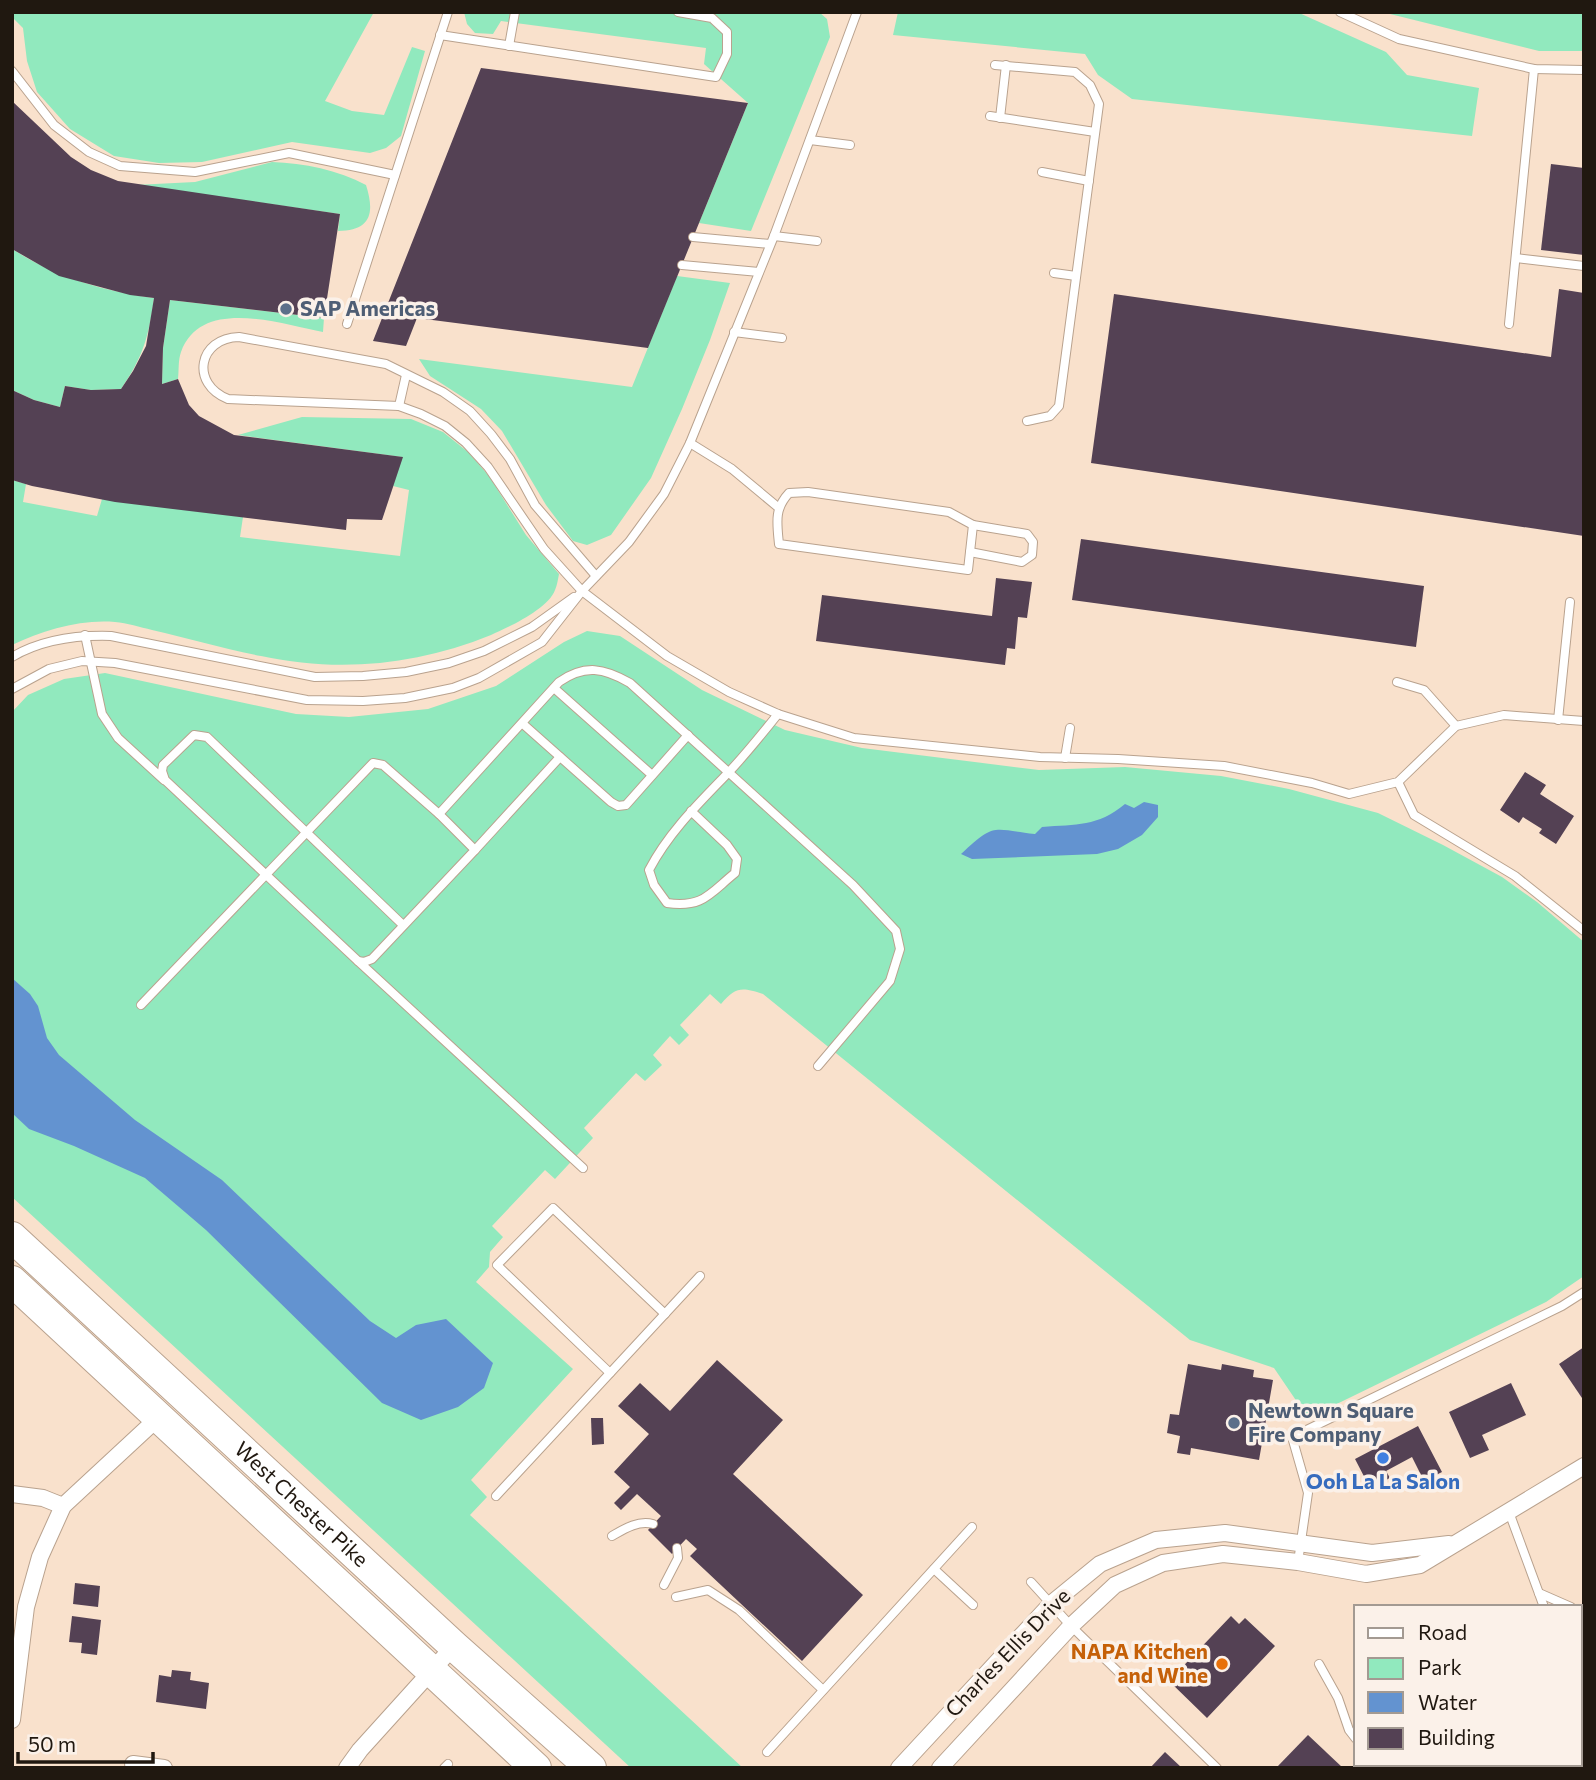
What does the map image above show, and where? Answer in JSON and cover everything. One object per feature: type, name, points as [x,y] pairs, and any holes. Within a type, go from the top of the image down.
[{"type":"highway","name":"West Chester Pike","points":[[12,1237],[454,1646],[591,1768]]},
{"type":"highway","name":"West Chester Pike","points":[[12,1281],[536,1768]]},
{"type":"street","points":[[12,1720],[26,1607],[40,1557],[63,1506],[159,1417]]},
{"type":"street","name":"Charles Ellis Drive","points":[[940,1768],[1071,1626],[1115,1585],[1164,1563],[1223,1554],[1366,1573],[1420,1564],[1584,1466]]},
{"type":"street","points":[[12,1494],[43,1498],[63,1506]]},
{"type":"street","name":"Charles Ellis Drive","points":[[899,1768],[1051,1604],[1100,1564],[1157,1540],[1225,1533],[1372,1553],[1459,1543]]},
{"type":"street","points":[[347,1768],[454,1646]]},
{"type":"street","points":[[133,1764],[164,1768]]},
{"type":"lane","points":[[346,324],[447,12]]},
{"type":"lane","points":[[509,46],[515,12]]},
{"type":"lane","points":[[440,35],[716,77],[727,54],[727,32],[712,18],[678,12]]},
{"type":"lane","points":[[12,689],[50,669],[90,662],[115,663],[307,700],[363,701],[405,698],[453,688],[480,678],[542,642],[582,591],[629,542],[664,494],[690,443],[772,240],[857,12]]},
{"type":"lane","points":[[1340,12],[1399,38],[1534,69],[1584,70]]},
{"type":"lane","points":[[995,65],[1075,72],[1090,85],[1099,104],[1059,406],[1051,416],[1027,421]]},
{"type":"lane","points":[[1000,118],[1006,65]]},
{"type":"lane","points":[[1509,324],[1534,69]]},
{"type":"lane","points":[[12,71],[54,125],[89,152],[120,166],[195,172],[289,153],[395,175]]},
{"type":"lane","points":[[990,116],[1095,132]]},
{"type":"lane","points":[[810,140],[850,145]]},
{"type":"lane","points":[[1042,172],[1089,181]]},
{"type":"lane","points":[[694,237],[817,241]]},
{"type":"lane","points":[[1516,258],[1584,267]]},
{"type":"lane","points":[[681,265],[759,272]]},
{"type":"lane","points":[[1054,273],[1076,276]]},
{"type":"lane","points":[[734,332],[782,338]]},
{"type":"lane","points":[[596,576],[550,525],[535,505],[510,459],[477,418],[443,392],[386,364],[239,337],[218,341],[206,354],[203,364],[208,385],[218,395],[228,399],[398,406],[444,426],[466,443],[488,467],[544,549],[582,591],[667,656],[729,692],[778,714],[855,738],[1028,756],[1224,766],[1312,783],[1349,794],[1398,782],[1456,726],[1504,715],[1584,721]]},
{"type":"lane","points":[[398,406],[406,375]]},
{"type":"lane","points":[[690,443],[732,469],[779,508]]},
{"type":"lane","points":[[970,552],[1022,562],[1032,555],[1033,542],[1027,534],[973,525],[949,512],[808,492],[789,493],[780,502],[777,517],[779,544],[968,570],[970,552],[973,525]]},
{"type":"lane","points":[[12,657],[46,643],[85,635],[111,636],[315,677],[385,674],[449,663],[484,650],[532,627],[582,591]]},
{"type":"lane","points":[[1558,720],[1570,602]]},
{"type":"lane","points":[[85,635],[102,714],[118,738],[583,1168]]},
{"type":"lane","points":[[439,814],[554,688],[572,673],[595,669],[613,673],[630,683],[853,884],[896,931],[900,949],[890,981],[818,1066]]},
{"type":"lane","points":[[1397,682],[1424,690],[1456,726]]},
{"type":"lane","points":[[554,688],[652,775]]},
{"type":"lane","points":[[691,811],[727,845],[737,859],[735,873],[704,899],[688,906],[667,903],[654,885],[649,870],[660,849],[691,811],[729,772],[778,714]]},
{"type":"lane","points":[[523,724],[618,806],[626,805],[688,735]]},
{"type":"lane","points":[[1065,758],[1070,728]]},
{"type":"lane","points":[[165,780],[163,765],[194,734],[207,737],[304,833],[403,925]]},
{"type":"lane","points":[[358,961],[372,959],[560,757]]},
{"type":"lane","points":[[141,1005],[373,763],[383,765],[475,850]]},
{"type":"lane","points":[[1398,782],[1414,815],[1516,876],[1584,931]]},
{"type":"lane","points":[[610,1373],[497,1265],[552,1208],[665,1314]]},
{"type":"lane","points":[[496,1496],[700,1276]]},
{"type":"lane","points":[[1298,1562],[1308,1493],[1292,1437],[1562,1306],[1584,1292]]},
{"type":"lane","points":[[1509,1512],[1543,1605]]},
{"type":"lane","points":[[612,1536],[626,1527],[646,1522],[653,1524]]},
{"type":"lane","points":[[767,1752],[972,1527]]},
{"type":"lane","points":[[664,1586],[678,1558],[677,1548]]},
{"type":"lane","points":[[934,1569],[972,1605]]},
{"type":"lane","points":[[1031,1582],[1071,1626],[1217,1768]]},
{"type":"lane","points":[[676,1597],[708,1590],[740,1610],[823,1690]]},
{"type":"lane","points":[[1539,1592],[1567,1605]]},
{"type":"lane","points":[[1319,1664],[1338,1698],[1349,1730],[1354,1736]]},
{"type":"green space","points":[[12,12],[374,12],[325,101],[352,111],[384,115],[412,47],[425,51],[401,136],[386,148],[370,153],[292,142],[202,162],[159,163],[114,156],[70,129],[37,92],[27,61],[23,28],[12,17]]},
{"type":"green space","points":[[464,12],[819,12],[827,19],[830,37],[751,231],[699,223],[748,103],[704,64],[706,48],[501,21],[493,34],[475,33],[467,24]]},
{"type":"green space","points":[[898,12],[1297,12],[1386,52],[1407,75],[1479,88],[1472,136],[1132,99],[1098,75],[1085,54],[893,35]]},
{"type":"green space","points":[[1382,12],[1584,12],[1584,51],[1539,51]]},
{"type":"green space","points":[[272,162],[320,168],[366,185],[370,204],[368,218],[358,228],[338,231],[340,214],[135,185],[195,182]]},
{"type":"green space","points":[[12,249],[45,267],[80,281],[154,298],[144,346],[121,389],[91,390],[65,386],[60,407],[12,390]]},
{"type":"green space","points":[[677,276],[730,283],[710,340],[651,478],[611,535],[587,545],[573,541],[546,505],[502,431],[481,409],[430,376],[419,359],[632,387]]},
{"type":"green space","points":[[170,300],[324,318],[323,332],[244,318],[224,319],[206,324],[191,335],[181,352],[178,379],[162,384],[163,348]]},
{"type":"green space","points":[[302,417],[411,419],[443,432],[468,452],[489,476],[526,535],[559,574],[551,597],[527,617],[491,635],[435,653],[377,663],[349,665],[290,661],[115,622],[89,622],[62,627],[12,645],[12,480],[26,484],[23,502],[97,516],[102,499],[243,517],[240,537],[400,556],[409,490],[393,486],[402,457],[238,435]]},
{"type":"green space","points":[[587,631],[620,636],[702,690],[785,730],[862,748],[1039,770],[1125,767],[1221,776],[1289,789],[1378,813],[1502,877],[1537,902],[1584,942],[1584,1276],[1546,1302],[1308,1418],[1274,1368],[1190,1340],[763,994],[739,990],[721,1004],[710,994],[680,1025],[689,1035],[679,1045],[670,1036],[653,1055],[662,1065],[645,1081],[636,1073],[584,1128],[593,1138],[555,1179],[545,1170],[492,1226],[503,1237],[490,1252],[489,1267],[476,1282],[573,1369],[471,1480],[487,1497],[470,1515],[743,1768],[631,1768],[12,1197],[12,712],[28,695],[64,679],[105,673],[296,714],[349,717],[428,709],[496,686],[564,642]]},
{"type":"water","points":[[1144,802],[1158,805],[1158,817],[1142,835],[1118,849],[1097,854],[972,859],[961,854],[988,832],[995,830],[1035,834],[1042,827],[1096,821],[1125,804],[1134,808]]},
{"type":"water","points":[[12,978],[30,994],[38,1006],[47,1038],[59,1055],[135,1120],[222,1180],[370,1321],[396,1338],[416,1325],[446,1319],[493,1363],[484,1388],[458,1407],[421,1420],[382,1403],[206,1230],[145,1178],[29,1129],[12,1113]]},
{"type":"building","points":[[481,68],[748,103],[648,348],[417,318],[406,346],[373,341]]},
{"type":"building","name":"SAP Americas","points":[[12,101],[71,157],[91,170],[118,181],[340,214],[324,318],[170,300],[163,348],[162,384],[178,379],[189,405],[199,416],[234,435],[403,457],[382,520],[347,519],[346,530],[115,502],[12,480],[12,390],[60,407],[65,386],[91,390],[121,389],[146,346],[154,298],[130,295],[59,276],[12,249]]},
{"type":"building","points":[[1551,164],[1584,168],[1584,255],[1541,250]]},
{"type":"building","points":[[1559,289],[1584,293],[1584,536],[1091,463],[1114,294],[1551,357]]},
{"type":"building","points":[[1081,539],[1424,586],[1416,647],[1072,600]]},
{"type":"building","points":[[996,578],[1032,582],[1027,618],[1018,617],[1015,649],[1007,648],[1005,665],[816,641],[822,595],[992,616]]},
{"type":"building","points":[[1525,772],[1546,785],[1540,794],[1574,816],[1556,844],[1539,833],[1542,829],[1523,817],[1519,823],[1500,810]]},
{"type":"building","points":[[1584,1347],[1584,1401],[1559,1364]]},
{"type":"building","points":[[717,1360],[783,1420],[733,1474],[863,1595],[802,1661],[690,1556],[697,1549],[686,1539],[672,1554],[648,1530],[661,1516],[637,1494],[621,1510],[614,1503],[630,1487],[614,1472],[649,1434],[618,1406],[640,1383],[670,1411]]},
{"type":"building","points":[[1188,1364],[1221,1370],[1222,1364],[1254,1370],[1253,1377],[1273,1380],[1259,1460],[1191,1448],[1190,1455],[1177,1453],[1180,1436],[1167,1433],[1170,1414],[1179,1415]]},
{"type":"building","points":[[1511,1383],[1526,1415],[1482,1435],[1489,1450],[1470,1458],[1449,1412]]},
{"type":"building","points":[[591,1418],[603,1418],[604,1444],[592,1445]]},
{"type":"building","name":"Ooh La La Salon","points":[[1418,1426],[1442,1472],[1424,1481],[1412,1457],[1386,1471],[1390,1478],[1370,1488],[1355,1459]]},
{"type":"building","points":[[75,1583],[100,1586],[98,1607],[73,1604]]},
{"type":"building","points":[[72,1616],[101,1620],[97,1655],[81,1653],[82,1643],[69,1642]]},
{"type":"building","name":"NAPA Kitchen and Wine","points":[[1231,1616],[1239,1624],[1245,1618],[1275,1646],[1207,1718],[1169,1681]]},
{"type":"building","points":[[172,1670],[191,1672],[190,1680],[209,1683],[206,1709],[156,1702],[159,1675],[171,1677]]},
{"type":"building","points":[[1308,1735],[1343,1768],[1276,1768]]},
{"type":"building","points":[[1165,1752],[1182,1768],[1150,1768]]},
{"type":"building","points":[[1379,1766],[1527,1766],[1523,1768],[1375,1768]]},
{"type":"place","name":"SAP Americas","points":[[286,309]]},
{"type":"place","name":"Newtown Square Fire Company","points":[[1234,1423]]},
{"type":"place","name":"Ooh La La Salon","points":[[1383,1458]]},
{"type":"place","name":"NAPA Kitchen and Wine","points":[[1222,1664]]}]
